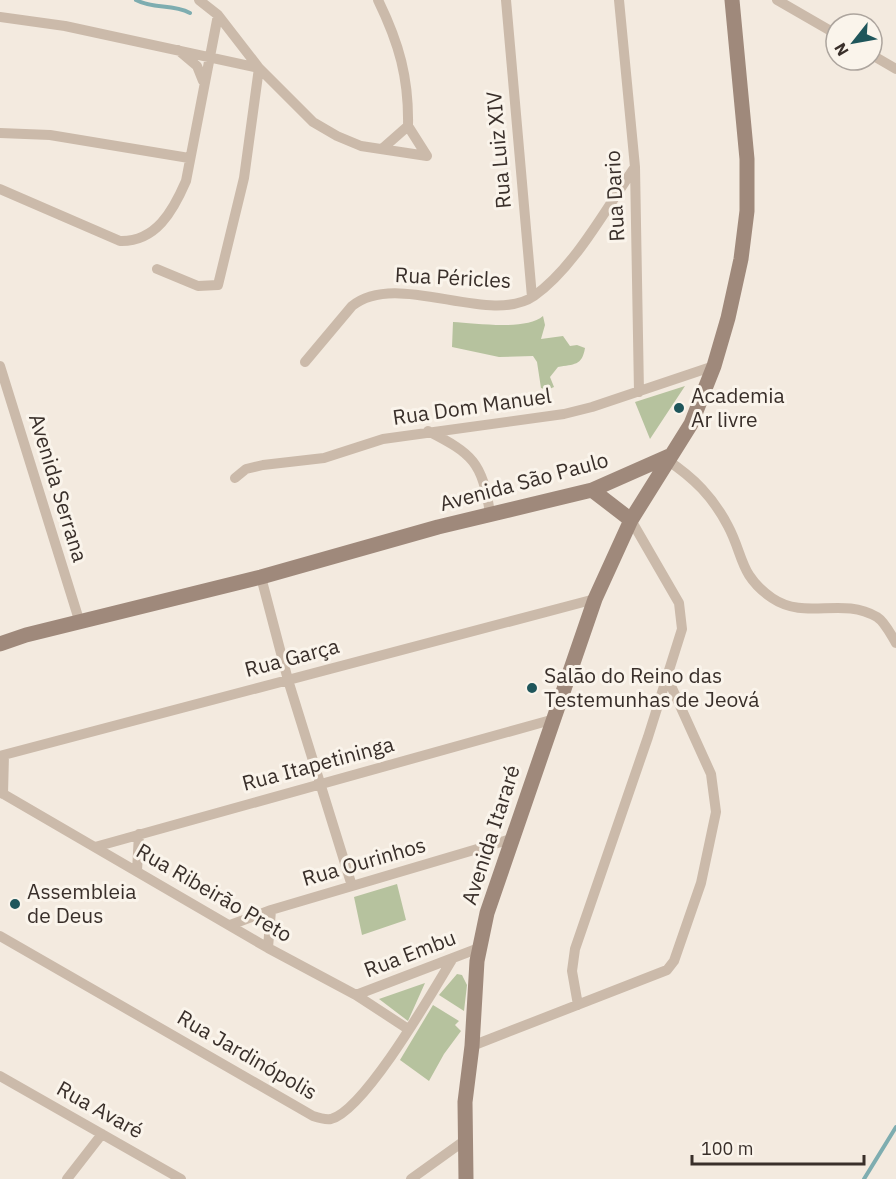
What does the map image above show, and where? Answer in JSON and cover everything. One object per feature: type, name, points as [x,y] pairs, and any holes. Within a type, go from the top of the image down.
[{"type":"main road","name":"Avenida São Paulo","points":[[0,644],[261,577],[490,513],[592,490],[668,458],[691,424],[714,366],[741,259],[747,211],[747,159],[732,0]]},
{"type":"main road","name":"Avenida Itararé","points":[[466,1179],[465,1102],[472,1046],[478,948],[487,913],[551,720],[595,599],[631,520],[668,458]]},
{"type":"main road","points":[[592,490],[631,520]]},
{"type":"street","points":[[199,0],[218,15],[259,68],[313,122],[361,146],[427,156],[408,126],[408,93],[403,64],[378,0]]},
{"type":"street","name":"Rua Dario","points":[[619,0],[635,167],[639,392]]},
{"type":"street","points":[[777,0],[824,27]]},
{"type":"street","name":"Rua Luiz XIV","points":[[505,2],[532,297]]},
{"type":"street","points":[[0,189],[120,241],[136,242],[154,231],[165,220],[183,187],[218,15]]},
{"type":"street","points":[[0,17],[65,26],[259,68]]},
{"type":"street","points":[[177,49],[197,66],[204,84]]},
{"type":"street","points":[[157,269],[198,286],[218,285],[244,178],[259,68]]},
{"type":"street","points":[[383,148],[408,126]]},
{"type":"street","points":[[0,133],[50,135],[189,158]]},
{"type":"street","name":"Rua Péricles","points":[[305,362],[352,306],[360,299],[375,294],[394,292],[503,305],[532,297],[568,263],[635,167]]},
{"type":"street","name":"Avenida Serrana","points":[[0,366],[80,623]]},
{"type":"street","name":"Rua Dom Manuel","points":[[235,478],[246,469],[324,458],[383,439],[564,414],[639,392],[714,366]]},
{"type":"street","points":[[428,431],[460,447],[474,462],[482,474],[490,513]]},
{"type":"street","points":[[668,458],[690,475],[710,496],[728,527],[741,563],[754,582],[772,598],[796,610],[852,608],[879,618],[896,643]]},
{"type":"street","points":[[578,1005],[572,971],[575,950],[682,629],[679,603],[631,520]]},
{"type":"street","points":[[261,577],[288,680],[352,886]]},
{"type":"street","name":"Rua Garça","points":[[2,756],[595,599]]},
{"type":"street","points":[[472,1046],[667,970],[674,962],[701,883],[716,812],[711,774],[667,677]]},
{"type":"street","name":"Rua Itapetininga","points":[[95,847],[551,720]]},
{"type":"street","points":[[2,756],[2,793]]},
{"type":"street","name":"Rua Ribeirão Preto","points":[[2,793],[268,948],[356,996],[408,1029]]},
{"type":"street","points":[[137,871],[139,834]]},
{"type":"street","name":"Rua Ourinhos","points":[[230,926],[271,910],[511,839]]},
{"type":"street","points":[[268,948],[271,910]]},
{"type":"street","name":"Rua Jardinópolis","points":[[0,936],[324,1119],[338,1115],[353,1104],[408,1029],[453,958]]},
{"type":"street","name":"Rua Embu","points":[[356,996],[478,948]]},
{"type":"street","name":"Rua Avaré","points":[[0,1076],[181,1179]]},
{"type":"street","points":[[67,1179],[102,1134]]},
{"type":"street","points":[[411,1179],[464,1142]]},
{"type":"green space","points":[[543,316],[545,325],[541,339],[563,336],[570,346],[577,345],[585,348],[579,361],[558,367],[550,377],[554,387],[547,390],[541,388],[537,362],[533,356],[499,357],[452,347],[453,322],[513,325],[535,321]]},
{"type":"green space","points":[[685,386],[650,439],[635,402]]},
{"type":"green space","points":[[397,884],[406,920],[362,935],[354,897]]},
{"type":"green space","points":[[457,974],[462,975],[467,985],[464,1011],[439,995]]},
{"type":"green space","points":[[425,983],[408,1021],[379,999]]},
{"type":"green space","points":[[433,1005],[459,1021],[455,1025],[461,1031],[444,1054],[429,1081],[400,1060]]},
{"type":"waterway","points":[[136,0],[190,13]]},
{"type":"waterway","points":[[864,1179],[896,1127]]},
{"type":"place","name":"Academia Ar livre","points":[[679,408]]},
{"type":"place","name":"Salão do Reino das Testemunhas de Jeová","points":[[532,688]]},
{"type":"place","name":"Assembleia de Deus","points":[[15,904]]}]
